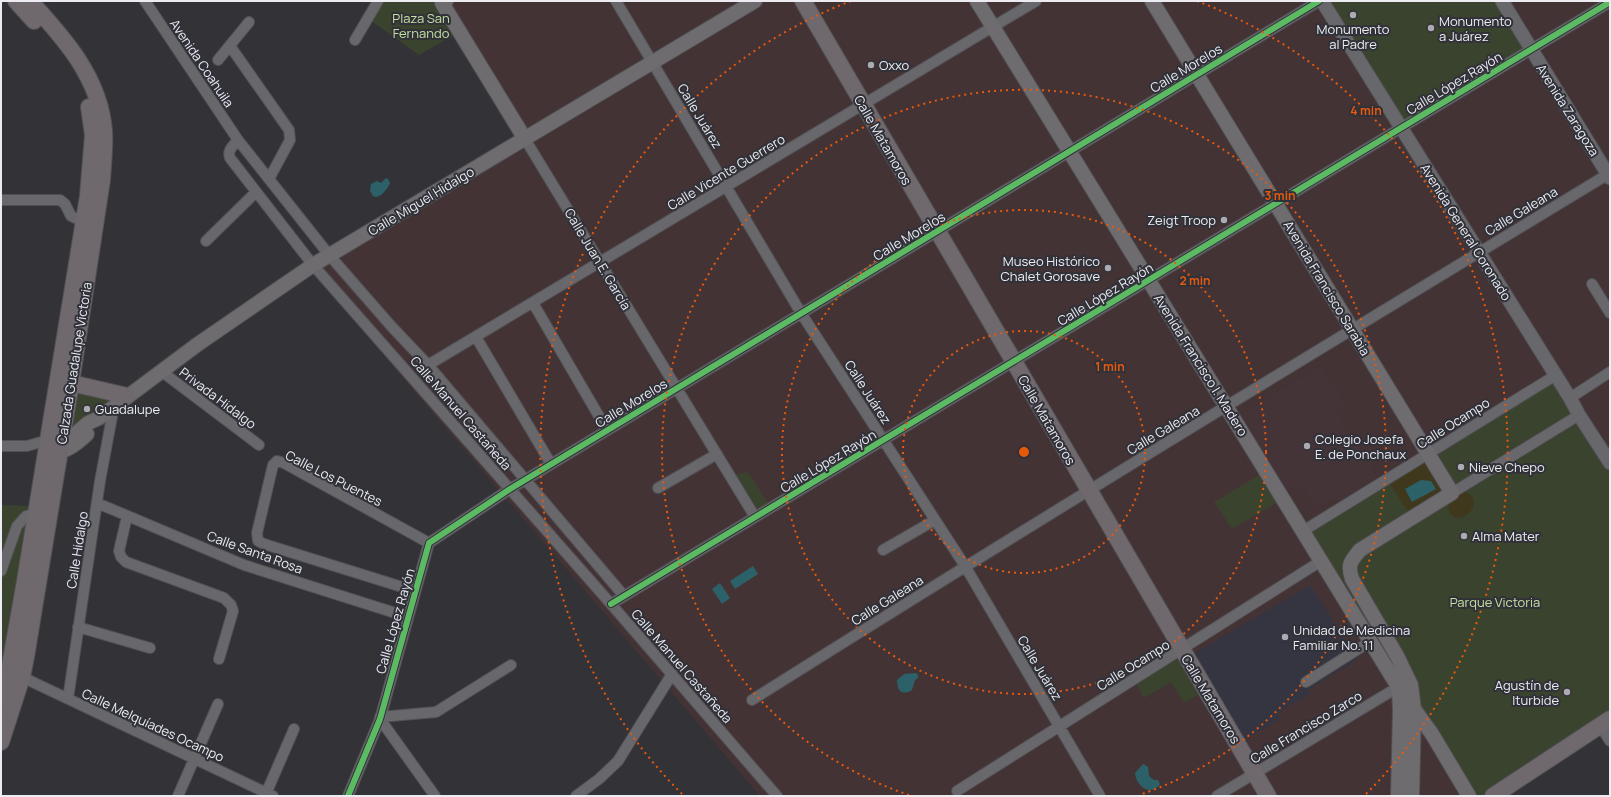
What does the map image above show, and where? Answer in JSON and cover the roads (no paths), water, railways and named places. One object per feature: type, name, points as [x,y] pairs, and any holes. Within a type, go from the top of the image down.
[{"type":"main road","name":"Calzada Guadalupe Victoria","points":[[1,742],[22,677],[88,196],[93,136],[88,102],[76,75],[59,50],[16,1]]},
{"type":"main road","name":"Calzada Guadalupe Victoria","points":[[1,704],[7,682],[37,513],[71,383],[102,180],[104,132],[96,96],[79,60],[57,31],[30,1]]},
{"type":"main road","name":"Calle Miguel Hidalgo","points":[[54,447],[72,448],[92,430],[99,418],[127,396],[313,265],[525,140],[755,1]]},
{"type":"main road","name":"Calle Matamoros","points":[[803,1],[1268,796]]},
{"type":"main road","name":"Avenida Francisco I. Madero","points":[[977,1],[1371,642],[1405,686]]},
{"type":"main road","name":"Avenida Francisco Sarabia","points":[[1152,1],[1452,493]]},
{"type":"main road","name":"Calle Juan E. García","points":[[443,2],[525,140]]},
{"type":"main road","points":[[71,383],[127,396]]},
{"type":"main road","points":[[1452,493],[1360,550],[1350,563],[1349,567],[1352,579],[1397,656],[1405,686],[1414,710],[1432,734],[1469,796]]},
{"type":"main road","points":[[1398,796],[1400,711],[1405,686]]},
{"type":"main road","points":[[1412,796],[1414,710]]},
{"type":"main road","points":[[1493,796],[1605,722]]},
{"type":"street","points":[[355,40],[378,1]]},
{"type":"street","name":"Calle Juárez","points":[[616,1],[801,313],[965,566],[1100,796]]},
{"type":"street","name":"Calle Vicente Guerrero","points":[[428,365],[1036,1]]},
{"type":"street","name":"Calle Morelos","points":[[510,489],[1319,1]]},
{"type":"street","name":"Avenida General Coronado","points":[[1322,1],[1610,463]]},
{"type":"street","name":"Avenida Zaragoza","points":[[1502,1],[1609,175]]},
{"type":"street","name":"Avenida Coahuila","points":[[148,2],[238,140],[330,256]]},
{"type":"street","name":"Calle López Rayón","points":[[611,604],[1610,2]]},
{"type":"street","points":[[218,60],[249,22]]},
{"type":"street","points":[[230,46],[289,130],[290,140],[269,179]]},
{"type":"street","points":[[238,140],[230,149],[228,155],[313,265]]},
{"type":"street","name":"Calle Juan E. García","points":[[525,140],[755,518]]},
{"type":"street","name":"Calle Galeana","points":[[752,700],[965,566],[1227,407],[1479,251],[1609,175]]},
{"type":"street","points":[[206,241],[256,192]]},
{"type":"street","points":[[1,200],[60,200],[65,204],[71,216],[84,222]]},
{"type":"street","name":"Calle Manuel Castañeda","points":[[330,256],[376,310],[428,365],[624,596]]},
{"type":"street","name":"Calle Manuel Castañeda","points":[[313,265],[611,604],[777,796]]},
{"type":"street","points":[[1592,284],[1610,313]]},
{"type":"street","points":[[533,303],[608,430]]},
{"type":"street","points":[[476,337],[551,464]]},
{"type":"street","name":"Privada Hidalgo","points":[[161,371],[259,445]]},
{"type":"street","points":[[1570,398],[1610,372]]},
{"type":"street","name":"Calle Ocampo","points":[[1303,531],[1556,375]]},
{"type":"street","name":"Calle Hidalgo","points":[[68,699],[97,503],[114,406]]},
{"type":"street","points":[[1452,493],[1579,415]]},
{"type":"street","points":[[1,446],[54,447]]},
{"type":"street","points":[[27,446],[54,447]]},
{"type":"street","points":[[658,488],[717,454]]},
{"type":"street","name":"Calle Los Puentes","points":[[415,591],[258,541],[257,533],[273,465],[277,461],[284,463],[429,543]]},
{"type":"street","points":[[429,543],[510,489]]},
{"type":"street","name":"Calle Santa Rosa","points":[[97,503],[244,565],[408,616]]},
{"type":"street","points":[[1,570],[17,526],[26,516],[37,513]]},
{"type":"street","points":[[127,516],[120,550],[121,557],[126,562],[224,598],[231,605],[233,611],[219,659]]},
{"type":"street","points":[[883,550],[935,520]]},
{"type":"street","name":"Calle López Rayón","points":[[348,796],[380,718],[429,543]]},
{"type":"street","name":"Calle Ocampo","points":[[957,791],[1322,561]]},
{"type":"street","points":[[78,626],[150,648]]},
{"type":"street","points":[[1306,682],[1371,642]]},
{"type":"street","points":[[435,796],[380,718],[436,712],[511,665]]},
{"type":"street","points":[[576,796],[599,779],[618,761],[672,674]]},
{"type":"street","name":"Calle Melquíades Ocampo","points":[[22,677],[268,795]]},
{"type":"street","name":"Calle Francisco Zarco","points":[[1218,796],[1405,686]]},
{"type":"street","points":[[178,796],[218,704]]},
{"type":"street","points":[[1605,722],[1610,741]]},
{"type":"street","points":[[268,795],[294,729]]},
{"type":"water","points":[[386,178],[390,183],[388,187],[381,195],[376,197],[373,196],[370,191],[371,184],[377,181],[381,183]]},
{"type":"water","points":[[1421,480],[1431,481],[1436,489],[1412,502],[1405,489]]},
{"type":"water","points":[[753,566],[758,574],[735,589],[730,581]]},
{"type":"water","points":[[720,583],[730,598],[722,604],[712,589]]},
{"type":"water","points":[[916,673],[918,678],[915,680],[912,690],[905,693],[899,690],[897,680],[904,674]]},
{"type":"water","points":[[1143,764],[1148,767],[1149,776],[1154,780],[1158,780],[1160,784],[1153,790],[1145,789],[1136,778],[1135,773]]},
{"type":"place","name":"Monumento al Padre","points":[[1353,15]]},
{"type":"place","name":"Monumento a Juárez","points":[[1431,28]]},
{"type":"place","name":"Oxxo","points":[[871,65]]},
{"type":"place","name":"Zeigt Troop","points":[[1224,220]]},
{"type":"place","name":"Museo Histórico Chalet Gorosave","points":[[1108,268]]},
{"type":"place","name":"Guadalupe","points":[[87,409]]},
{"type":"place","name":"Colegio Josefa E. de Ponchaux","points":[[1307,446]]},
{"type":"place","name":"Nieve Chepo","points":[[1461,467]]},
{"type":"place","name":"Alma Mater","points":[[1464,536]]},
{"type":"place","name":"Unidad de Medicina Familiar No. 11","points":[[1285,637]]},
{"type":"place","name":"Agustín de Iturbide","points":[[1567,692]]},
{"type":"park label","name":"Plaza San Fernando","points":[[421,26]]},
{"type":"park label","name":"Parque Victoria","points":[[1495,602]]}]
